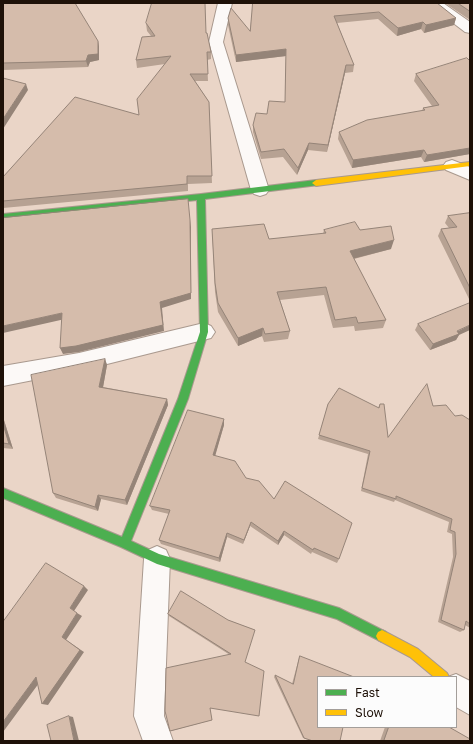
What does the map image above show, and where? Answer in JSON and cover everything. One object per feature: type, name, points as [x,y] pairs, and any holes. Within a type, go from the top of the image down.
[{"type":"street","points":[[225,3],[216,42],[260,190]]},
{"type":"street","points":[[434,3],[470,29]]},
{"type":"street","points":[[3,218],[200,197],[470,164]]},
{"type":"street","points":[[452,166],[470,174]]},
{"type":"street","points":[[126,543],[183,399],[204,332],[200,197]]},
{"type":"street","points":[[3,376],[79,362],[204,332]]},
{"type":"street","points":[[3,493],[126,543],[157,559],[339,614],[414,653],[441,676]]},
{"type":"street","points":[[157,559],[149,716],[158,741]]},
{"type":"street","points":[[457,689],[470,700]]},
{"type":"building","points":[[3,3],[75,3],[98,41],[98,54],[88,55],[86,61],[3,63]]},
{"type":"building","points":[[152,3],[205,3],[206,33],[211,52],[207,52],[208,74],[190,74],[209,102],[212,176],[187,176],[187,184],[3,201],[3,177],[75,97],[139,115],[137,99],[171,56],[136,60],[142,37],[155,36],[146,23]]},
{"type":"building","points":[[253,3],[437,3],[456,18],[426,25],[423,22],[398,28],[379,12],[334,16],[354,65],[346,65],[328,145],[309,143],[298,168],[284,149],[261,152],[253,125],[256,113],[267,114],[269,101],[285,102],[286,49],[236,55],[228,18],[231,8],[250,31]]},
{"type":"building","points":[[458,3],[470,3],[470,11]]},
{"type":"building","points":[[467,58],[470,61],[470,148],[427,155],[424,150],[353,160],[339,132],[367,120],[425,110],[423,108],[439,105],[416,74]]},
{"type":"building","points":[[3,78],[26,84],[3,119]]},
{"type":"building","points":[[188,199],[190,220],[191,293],[160,302],[163,325],[76,346],[60,348],[62,313],[3,326],[3,218]]},
{"type":"building","points":[[470,213],[470,288],[441,229],[457,227],[448,216]]},
{"type":"building","points":[[355,222],[360,230],[391,226],[394,240],[350,251],[386,320],[358,323],[356,317],[335,320],[326,287],[277,292],[290,331],[265,334],[263,328],[238,338],[218,303],[215,283],[212,229],[264,224],[269,239],[326,233],[324,230]]},
{"type":"building","points":[[470,303],[470,325],[457,331],[459,334],[433,344],[418,324]]},
{"type":"building","points":[[105,359],[99,387],[167,399],[125,500],[98,495],[95,507],[53,493],[31,375]]},
{"type":"building","points":[[427,384],[433,406],[446,405],[455,416],[462,415],[470,420],[470,624],[466,621],[464,630],[441,620],[456,554],[455,532],[450,530],[452,519],[396,496],[396,499],[362,488],[370,451],[319,435],[328,404],[339,388],[379,408],[380,404],[384,404],[388,437]]},
{"type":"building","points":[[188,410],[224,419],[213,455],[235,461],[246,478],[259,481],[274,499],[285,481],[352,523],[339,559],[314,548],[313,550],[284,531],[278,541],[251,522],[244,540],[227,533],[219,558],[159,540],[170,510],[150,506]]},
{"type":"building","points":[[3,424],[9,444],[3,443]]},
{"type":"building","points":[[46,563],[84,586],[70,608],[77,613],[62,637],[80,650],[42,704],[36,677],[3,722],[3,622]]},
{"type":"building","points":[[181,591],[228,620],[255,630],[245,662],[264,671],[259,716],[210,708],[212,720],[170,731],[165,711],[166,668],[231,654],[168,614]]},
{"type":"building","points":[[300,656],[351,676],[317,676],[317,728],[343,728],[340,741],[313,741],[304,738],[275,675],[293,684]]},
{"type":"building","points":[[69,716],[74,741],[51,741],[47,725]]},
{"type":"building","points":[[389,728],[451,728],[470,739],[470,741],[384,741]]},
{"type":"traffic: fast","points":[[3,217],[201,197],[316,183]]},
{"type":"traffic: fast","points":[[125,543],[183,399],[204,332],[201,197]]},
{"type":"traffic: fast","points":[[3,493],[125,543],[157,559],[339,614],[382,636]]},
{"type":"traffic: slow","points":[[316,183],[470,164]]},
{"type":"traffic: slow","points":[[382,636],[414,653],[442,676]]}]
